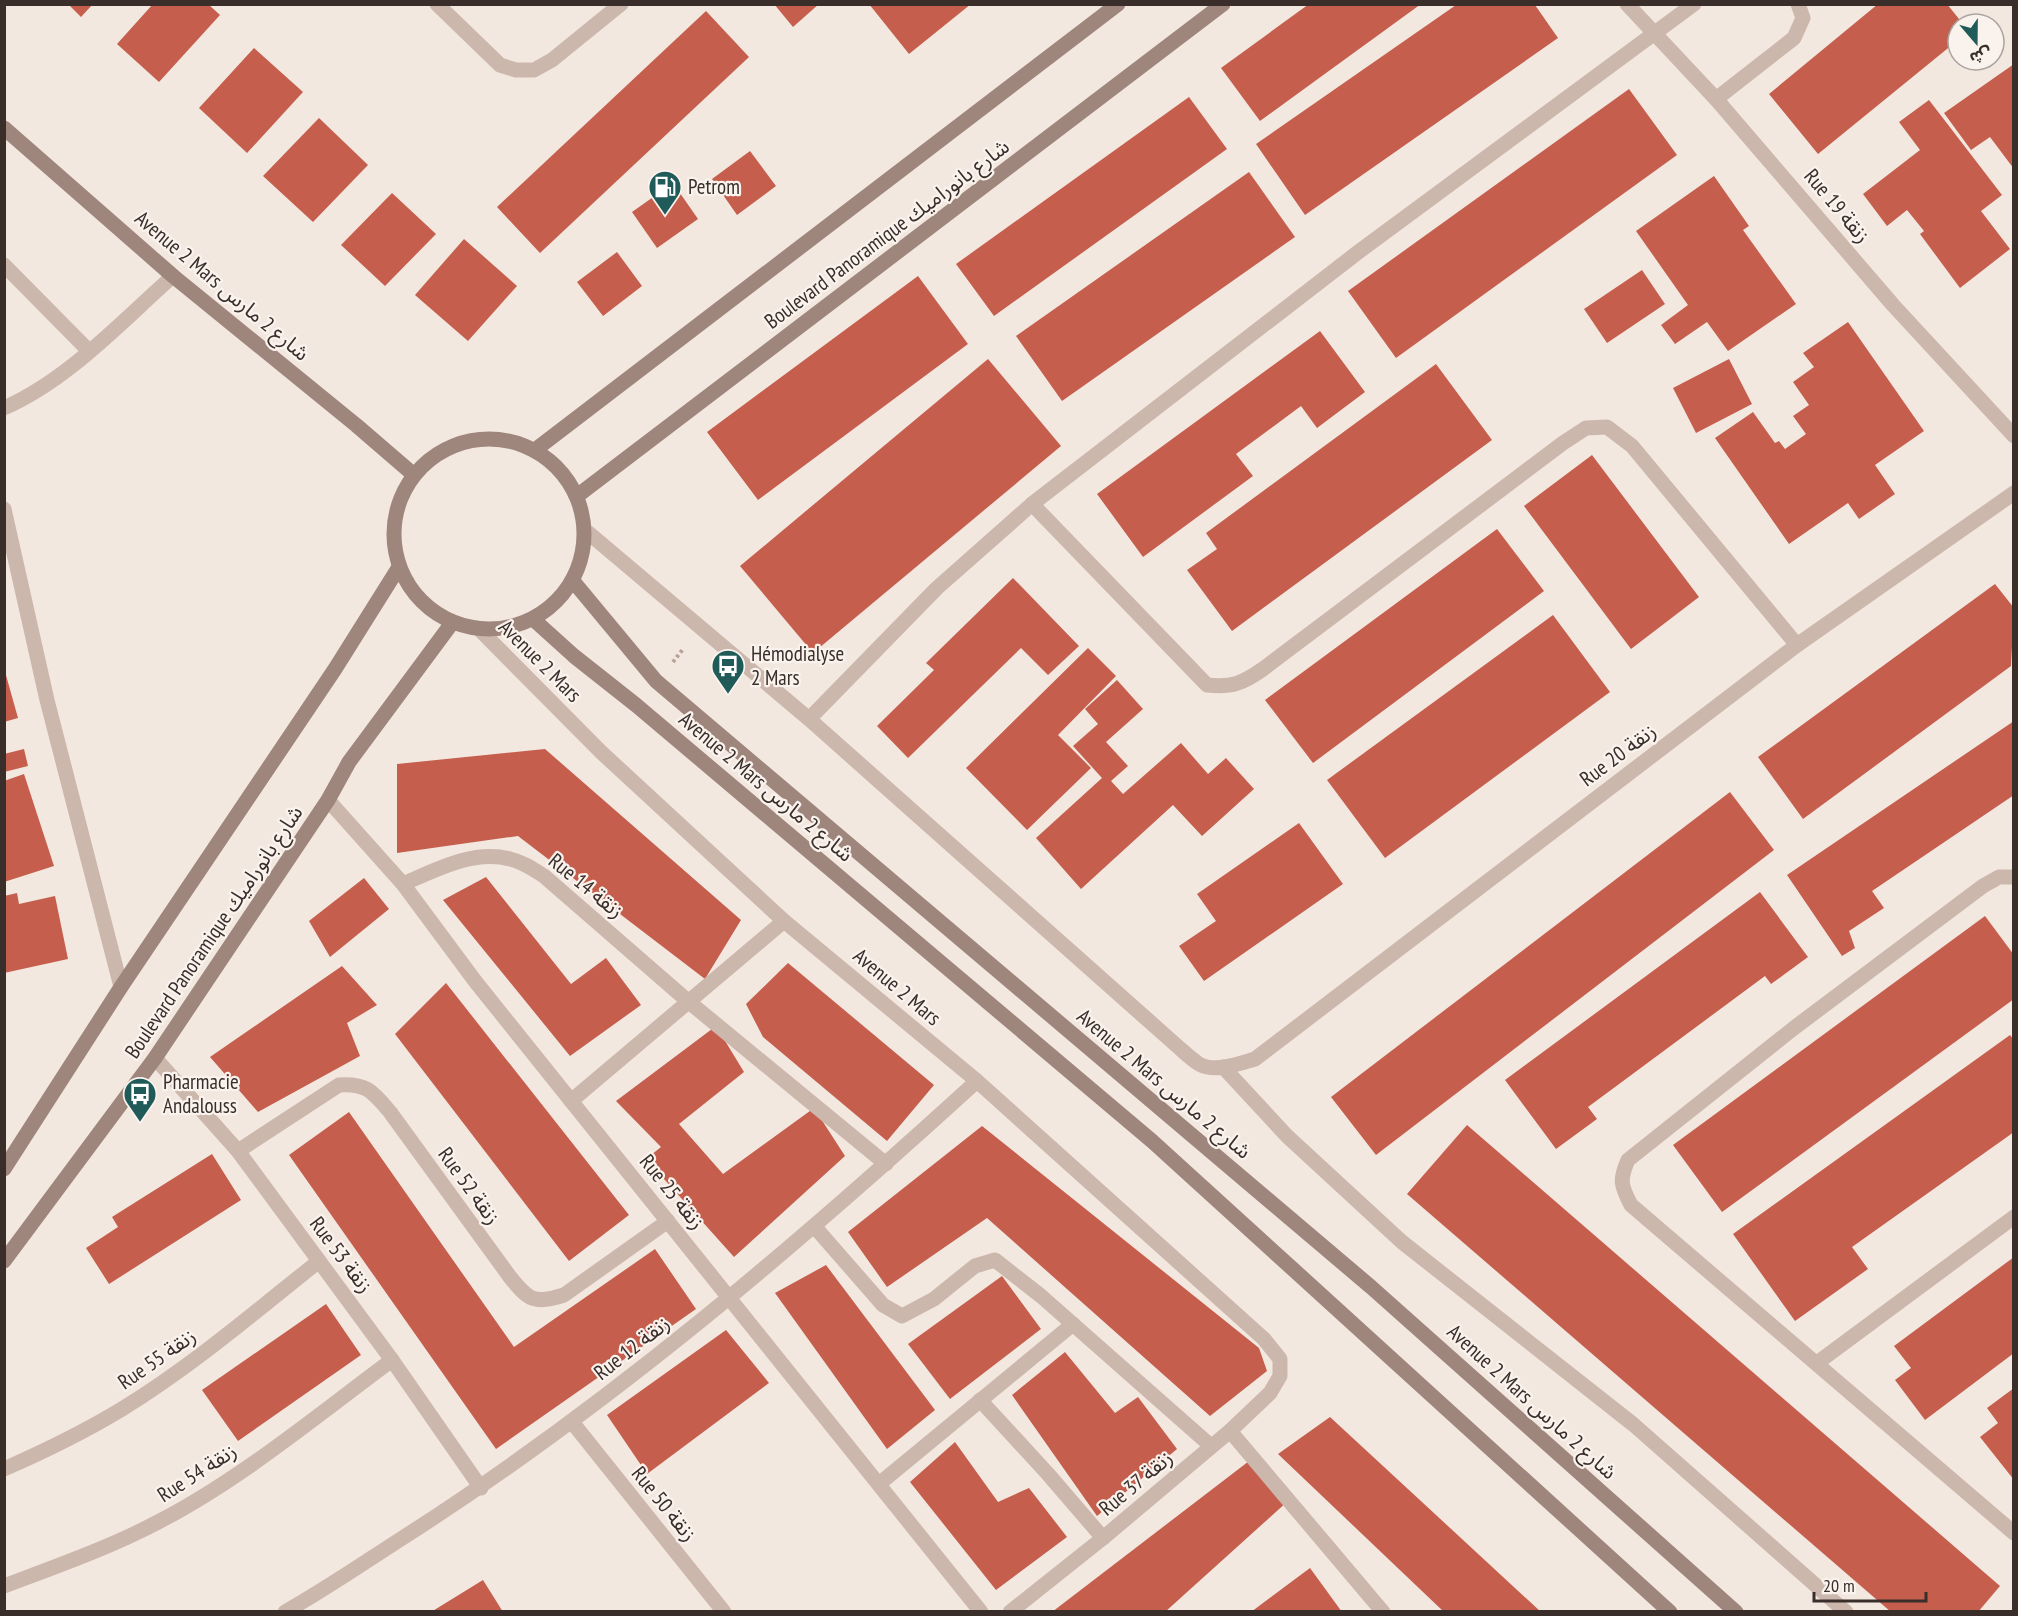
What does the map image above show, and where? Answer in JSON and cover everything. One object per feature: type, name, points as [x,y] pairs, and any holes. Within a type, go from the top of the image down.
[{"type":"main road","name":"Boulevard Panoramique شارع بانوراميك","points":[[535,450],[1118,4]]},
{"type":"main road","name":"Boulevard Panoramique شارع بانوراميك","points":[[577,496],[1222,4]]},
{"type":"main road","name":"Avenue 2 Mars شارع 2 مارس","points":[[4,128],[173,276],[414,475]]},
{"type":"main road","points":[[483,438],[510,441],[535,450],[560,470],[577,496],[585,530],[583,557],[573,581],[552,608],[533,619],[507,628],[479,629],[452,623],[429,609],[417,597],[399,567],[393,544],[394,519],[401,496],[414,475],[433,457],[457,444],[483,438]]},
{"type":"main road","points":[[4,1169],[121,987],[328,679],[399,567]]},
{"type":"main road","name":"Avenue 2 Mars شارع 2 مارس","points":[[573,581],[656,681],[1371,1287],[1736,1611]]},
{"type":"main road","name":"Avenue 2 Mars شارع 2 مارس","points":[[533,619],[574,656],[645,712],[1152,1141],[1670,1611]]},
{"type":"main road","name":"Boulevard Panoramique شارع بانوراميك","points":[[4,1261],[155,1058],[328,800],[349,762],[452,623]]},
{"type":"street","points":[[437,4],[500,65],[516,70],[534,70],[552,60],[621,4]]},
{"type":"street","name":"Rue 19 زنقة","points":[[1627,4],[1716,99],[1893,305],[2013,436]]},
{"type":"street","points":[[808,719],[937,588],[1032,504],[1357,253],[1694,4]]},
{"type":"street","points":[[1716,99],[1794,38],[1803,18],[1798,4]]},
{"type":"street","points":[[4,265],[89,351]]},
{"type":"street","points":[[4,408],[20,401],[54,379],[173,276]]},
{"type":"street","points":[[1032,504],[1207,685],[1222,687],[1238,684],[1263,669],[1563,443],[1586,428],[1607,427],[1632,446],[1797,645]]},
{"type":"street","name":"Rue 20 زنقة","points":[[1223,1067],[1255,1059],[1797,645],[2013,493]]},
{"type":"street","points":[[4,510],[47,700],[121,987]]},
{"type":"street","points":[[585,530],[808,719],[1176,1046],[1199,1064],[1211,1068],[1223,1067],[1287,1136],[1402,1242],[1634,1425],[1846,1611]]},
{"type":"street","name":"Avenue 2 Mars","points":[[479,629],[601,752],[784,921],[977,1081],[1264,1339],[1280,1359],[1280,1376]]},
{"type":"street","name":"Rue 25 زنقة","points":[[328,800],[403,884],[475,981],[981,1611]]},
{"type":"street","name":"Rue 14 زنقة","points":[[403,884],[446,865],[477,858],[509,858],[526,865],[544,876],[689,1002],[886,1164]]},
{"type":"street","points":[[2013,878],[1999,877],[1983,886],[1794,1028],[1628,1160],[1622,1174],[1622,1188],[1631,1205],[2013,1533]]},
{"type":"street","points":[[571,1101],[784,921]]},
{"type":"street","name":"Rue 53 زنقة","points":[[155,1058],[238,1151],[392,1360],[481,1488]]},
{"type":"street","name":"Rue 12 زنقة","points":[[285,1611],[316,1594],[481,1488],[572,1422],[730,1299],[886,1164],[977,1081]]},
{"type":"street","name":"Rue 52 زنقة","points":[[238,1151],[339,1085],[363,1086],[374,1093],[390,1112],[521,1292],[532,1300],[548,1300],[564,1295],[668,1221]]},
{"type":"street","points":[[1817,1363],[2013,1216]]},
{"type":"street","points":[[814,1226],[882,1305],[902,1316],[934,1299],[975,1266],[995,1260],[1073,1324],[1211,1446]]},
{"type":"street","name":"Rue 55 زنقة","points":[[4,1469],[68,1440],[123,1408],[191,1362],[319,1261]]},
{"type":"street","points":[[879,1485],[1073,1324]]},
{"type":"street","name":"Rue 54 زنقة","points":[[4,1586],[84,1556],[161,1521],[230,1479],[392,1360]]},
{"type":"street","name":"Rue 37 زنقة","points":[[1010,1611],[1103,1538],[1230,1431],[1270,1393],[1280,1376]]},
{"type":"street","points":[[980,1400],[1103,1538]]},
{"type":"street","name":"Rue 50 زنقة","points":[[572,1422],[724,1611]]},
{"type":"street","points":[[1230,1431],[1383,1611]]},
{"type":"building","points":[[68,4],[93,4],[81,17]]},
{"type":"building","points":[[153,4],[208,4],[220,15],[159,82],[117,44]]},
{"type":"building","points":[[774,4],[819,4],[793,27]]},
{"type":"building","points":[[869,4],[971,4],[909,54]]},
{"type":"building","points":[[1309,4],[1421,4],[1260,121],[1221,68]]},
{"type":"building","points":[[1878,4],[1947,4],[1953,12],[1946,12],[1946,50],[1818,154],[1769,94]]},
{"type":"building","points":[[1456,5],[1535,5],[1558,38],[1305,215],[1256,144]]},
{"type":"building","points":[[706,11],[749,57],[540,253],[497,207]]},
{"type":"building","points":[[254,48],[303,92],[247,153],[199,108]]},
{"type":"building","points":[[2014,64],[2014,169],[1990,137],[1971,150],[1944,113],[2003,72],[2006,72]]},
{"type":"building","points":[[1629,89],[1677,155],[1396,358],[1348,291]]},
{"type":"building","points":[[1189,97],[1227,149],[994,316],[956,264]]},
{"type":"building","points":[[1929,100],[2002,195],[1981,211],[2010,249],[1960,288],[1920,234],[1924,231],[1907,210],[1887,226],[1863,194],[1920,150],[1899,122]]},
{"type":"building","points":[[319,118],[368,165],[313,222],[263,176]]},
{"type":"building","name":"Petrom","points":[[750,151],[776,186],[737,215],[712,179]]},
{"type":"building","points":[[1249,172],[1295,237],[1062,401],[1016,336]]},
{"type":"building","points":[[1714,176],[1749,226],[1743,230],[1796,304],[1728,351],[1707,322],[1675,344],[1661,325],[1688,305],[1636,231]]},
{"type":"building","name":"Petrom","points":[[673,183],[698,219],[657,248],[632,212]]},
{"type":"building","points":[[392,193],[436,234],[385,286],[341,245]]},
{"type":"building","points":[[464,239],[517,286],[468,341],[415,295]]},
{"type":"building","points":[[617,252],[642,286],[603,316],[577,282]]},
{"type":"building","points":[[1642,270],[1665,304],[1607,343],[1584,309]]},
{"type":"building","points":[[918,276],[968,344],[758,500],[707,432]]},
{"type":"building","points":[[1848,322],[1924,431],[1875,465],[1895,494],[1859,519],[1848,503],[1789,544],[1715,438],[1753,412],[1775,443],[1779,441],[1785,449],[1806,434],[1793,416],[1809,405],[1793,382],[1814,367],[1803,353]]},
{"type":"building","points":[[1320,331],[1365,392],[1317,428],[1301,406],[1236,454],[1253,476],[1143,557],[1097,494]]},
{"type":"building","points":[[988,359],[1061,446],[813,653],[740,566]]},
{"type":"building","points":[[1729,359],[1752,404],[1696,433],[1673,388]]},
{"type":"building","points":[[1436,364],[1492,440],[1232,631],[1187,570],[1217,549],[1206,533]]},
{"type":"building","points":[[1592,455],[1699,597],[1631,649],[1524,506]]},
{"type":"building","points":[[1497,529],[1544,591],[1313,763],[1265,700]]},
{"type":"building","points":[[1013,578],[1079,646],[1048,675],[1021,648],[908,758],[877,726],[934,670],[926,663]]},
{"type":"building","points":[[1995,584],[2014,608],[2011,666],[1803,819],[1758,757]]},
{"type":"building","points":[[1553,615],[1610,692],[1385,858],[1327,780]]},
{"type":"building","points":[[1088,648],[1116,676],[1058,735],[1091,768],[1027,830],[966,768]]},
{"type":"building","points":[[4,668],[18,718],[4,722]]},
{"type":"building","points":[[1117,680],[1143,709],[1106,742],[1128,766],[1111,781],[1123,794],[1181,743],[1208,774],[1226,758],[1254,789],[1202,836],[1173,805],[1081,889],[1036,838],[1102,778],[1073,746],[1098,724],[1085,709]]},
{"type":"building","points":[[2014,721],[2014,795],[1872,891],[1884,908],[1849,931],[1855,948],[1842,956],[1787,875]]},
{"type":"building","points":[[24,749],[28,766],[4,772],[4,754]]},
{"type":"building","points":[[545,749],[741,920],[705,979],[518,836],[397,853],[397,764]]},
{"type":"building","points":[[24,774],[54,866],[4,882],[4,781]]},
{"type":"building","points":[[1730,792],[1774,850],[1376,1155],[1331,1097]]},
{"type":"building","points":[[1299,823],[1343,884],[1204,981],[1179,946],[1216,921],[1197,894]]},
{"type":"building","points":[[486,877],[571,984],[606,958],[641,1005],[570,1056],[443,900]]},
{"type":"building","points":[[364,878],[389,909],[330,957],[309,921]]},
{"type":"building","points":[[1760,892],[1808,957],[1771,984],[1765,976],[1588,1107],[1597,1119],[1556,1149],[1505,1080]]},
{"type":"building","points":[[17,893],[19,904],[55,896],[68,959],[4,973],[4,896]]},
{"type":"building","points":[[1985,916],[2014,955],[2014,999],[1722,1212],[1673,1145]]},
{"type":"building","points":[[788,963],[934,1085],[887,1141],[763,1037],[746,1004]]},
{"type":"building","points":[[342,966],[377,1005],[347,1023],[360,1056],[258,1112],[210,1057]]},
{"type":"building","points":[[446,983],[629,1215],[569,1261],[395,1034]]},
{"type":"building","points":[[716,1026],[744,1072],[679,1124],[723,1174],[814,1108],[845,1156],[734,1257],[646,1159],[661,1147],[616,1101]]},
{"type":"building","points":[[2010,1035],[2014,1040],[2014,1132],[1852,1247],[1868,1269],[1795,1321],[1733,1234]]},
{"type":"building","points":[[349,1112],[514,1347],[655,1249],[696,1309],[496,1449],[289,1155]]},
{"type":"building","points":[[1467,1125],[2000,1586],[1978,1612],[1891,1612],[1407,1194]]},
{"type":"building","points":[[982,1126],[1259,1348],[1267,1371],[1210,1416],[987,1218],[887,1287],[848,1232]]},
{"type":"building","points":[[212,1154],[241,1200],[109,1284],[86,1248],[118,1227],[112,1217]]},
{"type":"building","points":[[2014,1257],[2014,1353],[1925,1420],[1895,1380],[1911,1368],[1894,1346]]},
{"type":"building","points":[[826,1265],[935,1410],[887,1449],[775,1293]]},
{"type":"building","points":[[1002,1276],[1041,1329],[950,1399],[908,1344]]},
{"type":"building","points":[[326,1304],[361,1355],[238,1441],[202,1390]]},
{"type":"building","points":[[726,1330],[769,1383],[647,1474],[607,1415]]},
{"type":"building","points":[[1065,1352],[1115,1413],[1138,1397],[1177,1449],[1097,1516],[1012,1395]]},
{"type":"building","points":[[2014,1388],[2014,1480],[1980,1437],[1998,1423],[1987,1408]]},
{"type":"building","points":[[1330,1417],[1541,1612],[1444,1612],[1278,1454]]},
{"type":"building","points":[[955,1442],[998,1502],[1029,1488],[1067,1537],[996,1590],[910,1482]]},
{"type":"building","points":[[1253,1458],[1288,1501],[1165,1612],[1052,1612]]},
{"type":"building","points":[[1310,1568],[1342,1612],[1251,1612]]},
{"type":"building","points":[[483,1580],[503,1612],[431,1612]]},
{"type":"place","name":"Petrom","points":[[665,216]]},
{"type":"place","name":"Hémodialyse 2 Mars","points":[[728,695]]},
{"type":"place","name":"Pharmacie Andalouss","points":[[140,1123]]}]
